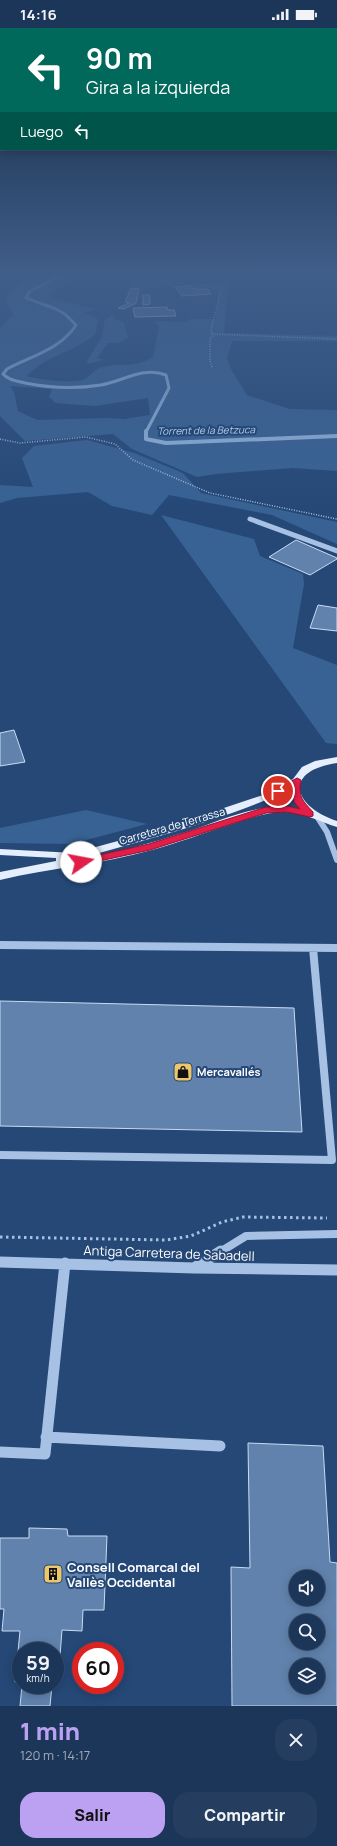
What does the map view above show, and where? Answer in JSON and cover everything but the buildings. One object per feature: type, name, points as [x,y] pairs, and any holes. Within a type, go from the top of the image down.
[{"type":"main road","name":"Carretera de Terrassa","points":[[40,867],[75,855],[160,833],[231,810],[269,796],[297,780],[302,772],[315,764],[337,760]]},
{"type":"main road","points":[[297,780],[295,790],[298,802],[314,816]]},
{"type":"main road","name":"Carretera de Terrassa","points":[[0,876],[40,867],[81,862],[150,847],[266,810],[287,809],[337,824]]},
{"type":"main road","points":[[0,852],[75,855]]},
{"type":"street","points":[[250,519],[337,551]]},
{"type":"street","points":[[314,816],[327,832],[337,860]]},
{"type":"street","points":[[0,945],[337,948]]},
{"type":"street","points":[[0,1155],[332,1160],[313,948]]},
{"type":"street","points":[[194,1268],[246,1236],[337,1234]]},
{"type":"street","name":"Antiga Carretera de Sabadell","points":[[0,1262],[194,1268],[337,1270]]},
{"type":"street","points":[[0,1452],[45,1454],[65,1263]]},
{"type":"street","points":[[46,1437],[220,1446]]},
{"type":"path","points":[[210,353],[212,367]]},
{"type":"path","points":[[0,440],[20,443],[86,438],[115,444],[133,460],[210,493],[337,519]]},
{"type":"path","points":[[0,1237],[166,1240],[190,1236],[222,1222],[243,1217],[329,1218]]},
{"type":"shaded area","points":[[0,353],[62,353],[43,363],[27,376],[56,381],[73,381],[85,379],[95,370],[100,368],[146,361],[153,357],[154,353],[228,353],[227,358],[231,369],[247,395],[290,409],[337,410],[337,471],[292,468],[197,477],[132,449],[113,434],[25,441],[0,416]],"holes":[[[10,386],[52,389],[49,397],[56,403],[95,406],[148,398],[150,415],[124,419],[37,420],[18,411],[14,392]]]},
{"type":"shaded area","points":[[92,353],[100,353],[97,358],[104,360],[88,364],[87,361]]},
{"type":"shaded area","points":[[87,440],[134,453],[176,470],[184,474],[201,493],[337,522],[337,544],[272,515],[169,495],[152,515],[112,506],[88,492],[17,498],[0,503],[0,485],[33,487],[22,458],[34,446]]},
{"type":"shaded area","points":[[161,515],[254,539],[260,556],[303,574],[304,584],[293,648],[337,665],[337,744],[326,743]]},
{"type":"shaded area","points":[[86,810],[147,824],[71,844],[0,843],[0,828]]},
{"type":"waterway","name":"Torrent de la Betzuca","points":[[40,353],[7,369],[3,374],[16,381],[53,387],[101,385],[149,372],[166,375],[169,388],[146,432]]},
{"type":"waterway","name":"Torrent de la Betzuca","points":[[146,432],[146,439],[166,443],[337,436]]},
{"type":"place","name":"Mercavallés","points":[[183,1072]]},
{"type":"place","name":"Consell Comarcal del Vallès Occidental","points":[[53,1574]]},
{"type":"route","points":[[81,862],[150,847],[266,810],[287,809],[310,814],[298,802],[295,790],[297,780],[278,791]]}]
